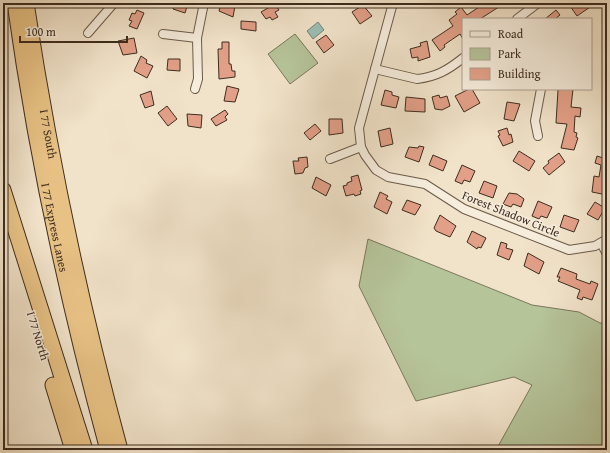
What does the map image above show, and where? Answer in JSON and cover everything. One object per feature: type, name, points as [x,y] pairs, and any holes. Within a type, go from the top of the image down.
[{"type":"highway","name":"I 77 Express Lanes","points":[[15,3],[30,101],[49,204],[80,342],[108,450]]},
{"type":"highway","name":"I 77 South","points":[[26,3],[61,201],[81,296],[108,404]]},
{"type":"highway","points":[[3,190],[85,450]]},
{"type":"highway","name":"I 77 North","points":[[3,221],[73,450]]},
{"type":"highway","points":[[108,404],[115,450]]},
{"type":"highway","points":[[108,404],[120,450]]},
{"type":"street","points":[[88,33],[114,3]]},
{"type":"street","points":[[195,89],[198,79],[197,38],[204,3]]},
{"type":"street","name":"Forest Shadow Circle","points":[[392,3],[359,128],[361,147],[369,163],[388,177],[425,184],[464,209],[550,244],[569,250],[578,250],[595,246],[604,241]]},
{"type":"street","points":[[518,18],[538,3]]},
{"type":"street","points":[[162,34],[197,38]]},
{"type":"street","points":[[375,69],[417,79],[442,74],[462,59]]},
{"type":"street","points":[[538,136],[535,121],[540,90]]},
{"type":"street","points":[[330,159],[361,147]]},
{"type":"street","points":[[604,241],[607,254]]},
{"type":"green space","points":[[295,34],[318,63],[290,84],[268,54]]},
{"type":"green space","points":[[368,239],[532,305],[579,312],[600,323],[607,323],[607,450],[496,450],[532,385],[514,377],[416,401],[359,286]]},
{"type":"water","points":[[318,22],[324,30],[313,39],[307,31]]},
{"type":"building","points":[[174,3],[188,3],[185,13],[173,9]]},
{"type":"building","points":[[221,3],[235,6],[233,17],[219,11]]},
{"type":"building","points":[[485,3],[505,3],[482,18],[462,18],[462,37],[460,34],[444,45],[445,47],[440,51],[432,40],[453,26],[449,20],[457,14],[455,12],[461,7],[467,15]]},
{"type":"building","points":[[568,3],[596,3],[577,16]]},
{"type":"building","points":[[275,4],[279,10],[275,12],[278,17],[272,20],[270,17],[266,19],[261,12]]},
{"type":"building","points":[[363,5],[372,16],[360,24],[352,12]]},
{"type":"building","points":[[137,10],[144,13],[137,29],[129,26],[132,21],[129,20],[132,13],[135,14]]},
{"type":"building","points":[[556,10],[560,15],[556,18],[546,18]]},
{"type":"building","points":[[241,21],[256,22],[256,31],[241,29]]},
{"type":"building","points":[[326,35],[334,45],[324,53],[316,42]]},
{"type":"building","points":[[134,38],[137,53],[123,55],[118,41]]},
{"type":"building","points":[[427,41],[430,57],[418,61],[418,57],[412,58],[410,49],[421,46],[420,43]]},
{"type":"building","points":[[222,42],[229,42],[229,64],[231,64],[232,71],[235,71],[235,77],[219,79],[218,49],[222,49]]},
{"type":"building","points":[[141,56],[147,60],[146,63],[153,66],[147,78],[134,71]]},
{"type":"building","points":[[168,59],[180,59],[180,71],[167,70]]},
{"type":"building","points":[[227,86],[239,89],[235,102],[224,101]]},
{"type":"building","points":[[385,90],[392,92],[392,95],[399,97],[396,108],[381,105]]},
{"type":"building","points":[[467,90],[473,90],[480,103],[464,112],[455,96]]},
{"type":"building","points":[[558,90],[573,90],[571,107],[581,108],[580,117],[575,116],[574,132],[577,133],[576,137],[578,138],[574,150],[561,148],[567,124],[556,123]]},
{"type":"building","points":[[151,91],[154,105],[145,108],[140,95]]},
{"type":"building","points":[[439,95],[440,98],[447,96],[450,106],[442,110],[435,109],[432,97]]},
{"type":"building","points":[[406,97],[425,99],[425,112],[405,111]]},
{"type":"building","points":[[507,102],[520,104],[514,121],[504,119]]},
{"type":"building","points":[[167,106],[177,119],[168,126],[158,113]]},
{"type":"building","points":[[225,110],[228,114],[225,117],[227,120],[216,126],[211,119]]},
{"type":"building","points":[[187,114],[202,115],[201,128],[188,126]]},
{"type":"building","points":[[329,119],[342,119],[343,133],[329,135]]},
{"type":"building","points":[[315,124],[321,131],[310,140],[304,133]]},
{"type":"building","points":[[390,128],[393,144],[381,147],[378,131]]},
{"type":"building","points":[[507,128],[509,135],[511,134],[513,142],[503,146],[498,136],[500,135],[498,131]]},
{"type":"building","points":[[419,146],[424,147],[419,162],[405,157],[409,147],[418,148]]},
{"type":"building","points":[[604,150],[607,150],[607,195],[592,192],[594,176],[599,177],[601,165],[595,163],[597,156],[603,158]]},
{"type":"building","points":[[519,151],[535,161],[529,171],[513,161]]},
{"type":"building","points":[[559,153],[565,162],[549,175],[543,168],[549,163],[548,161]]},
{"type":"building","points":[[433,155],[447,161],[443,171],[429,165]]},
{"type":"building","points":[[307,157],[308,167],[305,168],[303,173],[295,174],[293,161],[299,161],[298,158]]},
{"type":"building","points":[[462,165],[475,171],[470,182],[464,180],[462,184],[455,181]]},
{"type":"building","points":[[358,175],[362,190],[360,191],[361,194],[346,196],[343,186],[352,181],[351,177]]},
{"type":"building","points":[[316,177],[331,185],[326,196],[312,188]]},
{"type":"building","points":[[484,181],[497,186],[493,198],[479,193]]},
{"type":"building","points":[[380,192],[388,196],[386,199],[392,202],[387,214],[374,207]]},
{"type":"building","points":[[509,193],[517,194],[524,199],[521,207],[513,204],[511,207],[503,204]]},
{"type":"building","points":[[407,200],[421,205],[415,215],[402,210]]},
{"type":"building","points":[[538,201],[552,207],[547,218],[541,216],[539,219],[532,216]]},
{"type":"building","points":[[595,202],[605,208],[598,220],[587,214]]},
{"type":"building","points":[[440,215],[456,226],[450,237],[436,231],[434,228]]},
{"type":"building","points":[[564,215],[579,220],[574,232],[560,227]]},
{"type":"building","points":[[472,231],[486,238],[481,248],[478,247],[477,249],[467,242]]},
{"type":"building","points":[[501,242],[507,244],[506,248],[513,250],[509,260],[497,255]]},
{"type":"building","points":[[528,253],[544,262],[539,274],[524,266]]},
{"type":"building","points":[[561,268],[577,274],[576,279],[590,284],[591,281],[598,284],[592,300],[583,297],[582,300],[577,298],[580,290],[558,281],[560,277],[557,277]]}]
